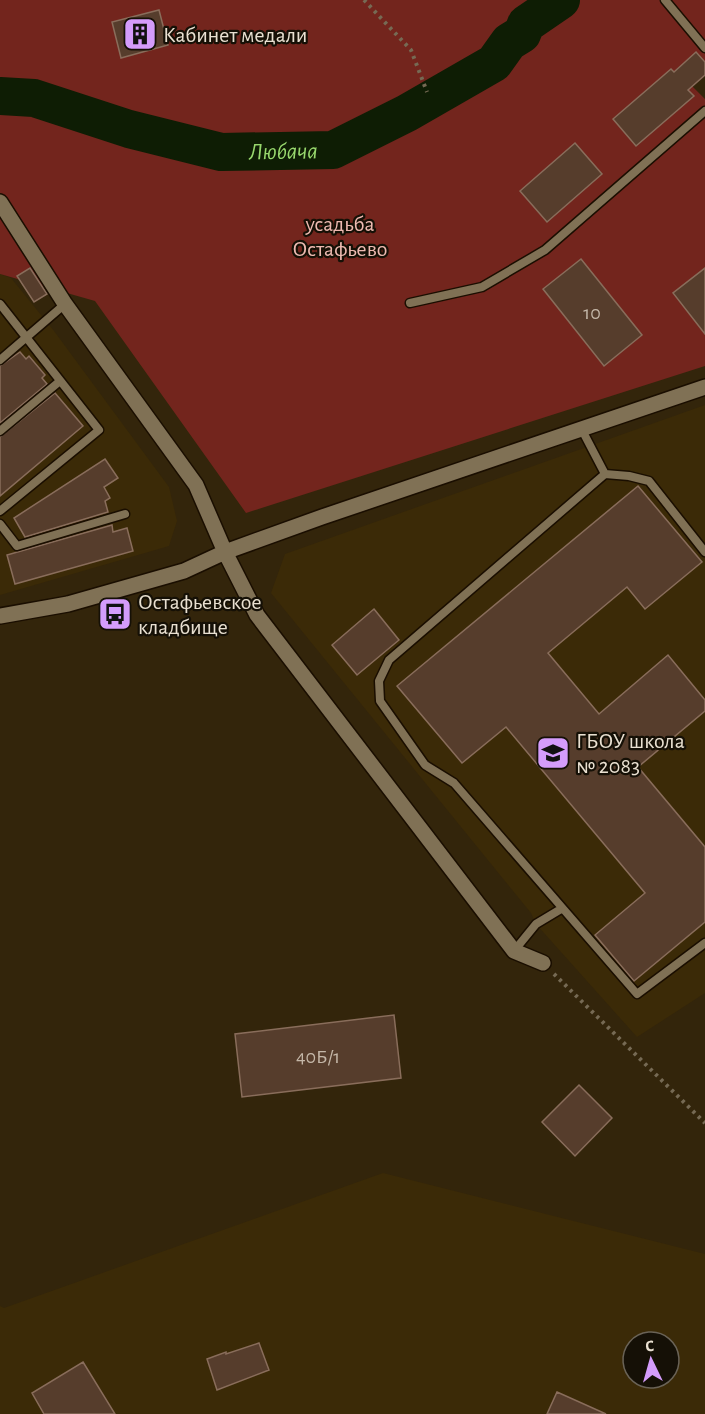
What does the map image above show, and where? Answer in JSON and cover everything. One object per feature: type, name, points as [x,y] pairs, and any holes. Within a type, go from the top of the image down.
[{"type":"street","points":[[0,202],[65,304],[196,485],[225,552],[257,615],[514,951],[543,963]]},
{"type":"street","points":[[0,616],[68,604],[174,574],[225,552],[322,517],[705,387]]},
{"type":"lane","points":[[665,0],[705,48]]},
{"type":"lane","points":[[410,303],[482,287],[544,250],[705,111]]},
{"type":"lane","points":[[0,303],[99,430],[0,512]]},
{"type":"lane","points":[[0,360],[65,304]]},
{"type":"lane","points":[[0,431],[60,381]]},
{"type":"lane","points":[[582,429],[605,474]]},
{"type":"lane","points":[[705,552],[649,481],[630,476],[605,474],[389,660],[379,681],[380,701],[425,765],[454,783],[637,994],[705,944]]},
{"type":"lane","points":[[0,524],[17,546],[125,514]]},
{"type":"lane","points":[[514,951],[536,924],[561,909]]},
{"type":"path","points":[[364,0],[411,50],[427,92]]},
{"type":"path","points":[[543,963],[705,1123]]},
{"type":"shaded area","points":[[0,274],[11,278],[54,331],[169,487],[177,521],[169,546],[0,595]]},
{"type":"shaded area","name":"ГБОУ школа № 2083","points":[[705,405],[705,993],[637,1037],[536,924],[531,913],[271,593],[285,554]]},
{"type":"shaded area","points":[[383,1173],[705,1254],[705,1414],[0,1414],[0,1306],[4,1308]]},
{"type":"green space","name":"усадьба Остафьево","points":[[0,0],[705,0],[705,75],[692,86],[705,99],[705,366],[246,513],[95,301],[0,274]]},
{"type":"building","name":"Кабинет медали","points":[[159,10],[168,45],[121,58],[112,22]]},
{"type":"building","points":[[696,52],[705,62],[705,75],[688,90],[694,96],[636,146],[613,119],[671,69],[674,72]]},
{"type":"building","points":[[575,143],[602,174],[547,222],[520,191]]},
{"type":"building","points":[[581,259],[642,335],[604,366],[543,289]]},
{"type":"building","points":[[30,268],[47,294],[34,302],[17,276]]},
{"type":"building","points":[[705,268],[705,334],[673,293]]},
{"type":"building","points":[[20,352],[26,359],[29,356],[45,375],[42,378],[47,384],[0,423],[0,366]]},
{"type":"building","points":[[55,393],[83,426],[0,496],[0,437]]},
{"type":"building","points":[[105,459],[118,478],[104,487],[110,498],[105,501],[108,512],[25,537],[14,518]]},
{"type":"building","points":[[638,486],[702,562],[645,609],[627,587],[548,653],[599,714],[668,655],[705,700],[705,711],[638,767],[705,847],[705,922],[634,981],[595,935],[645,893],[506,727],[462,763],[397,686]]},
{"type":"building","points":[[112,525],[113,532],[127,528],[133,551],[15,584],[7,555]]},
{"type":"building","points":[[374,609],[399,640],[357,675],[332,645]]},
{"type":"building","points":[[394,1015],[401,1078],[242,1097],[235,1034]]},
{"type":"building","points":[[579,1085],[612,1118],[575,1156],[542,1122]]},
{"type":"building","points":[[259,1343],[269,1370],[217,1390],[207,1359]]},
{"type":"building","points":[[83,1362],[115,1414],[44,1414],[32,1393]]},
{"type":"building","points":[[557,1392],[606,1414],[547,1414]]},
{"type":"waterway","name":"Любача","points":[[0,96],[34,98],[129,129],[221,152],[333,150],[407,113],[494,63],[509,42],[522,34],[526,24],[561,0]]},
{"type":"place","name":"Кабинет медали","points":[[140,34]]},
{"type":"place","name":"Остафьевское кладбище","points":[[115,614]]},
{"type":"place","name":"ГБОУ школа № 2083","points":[[553,753]]}]
